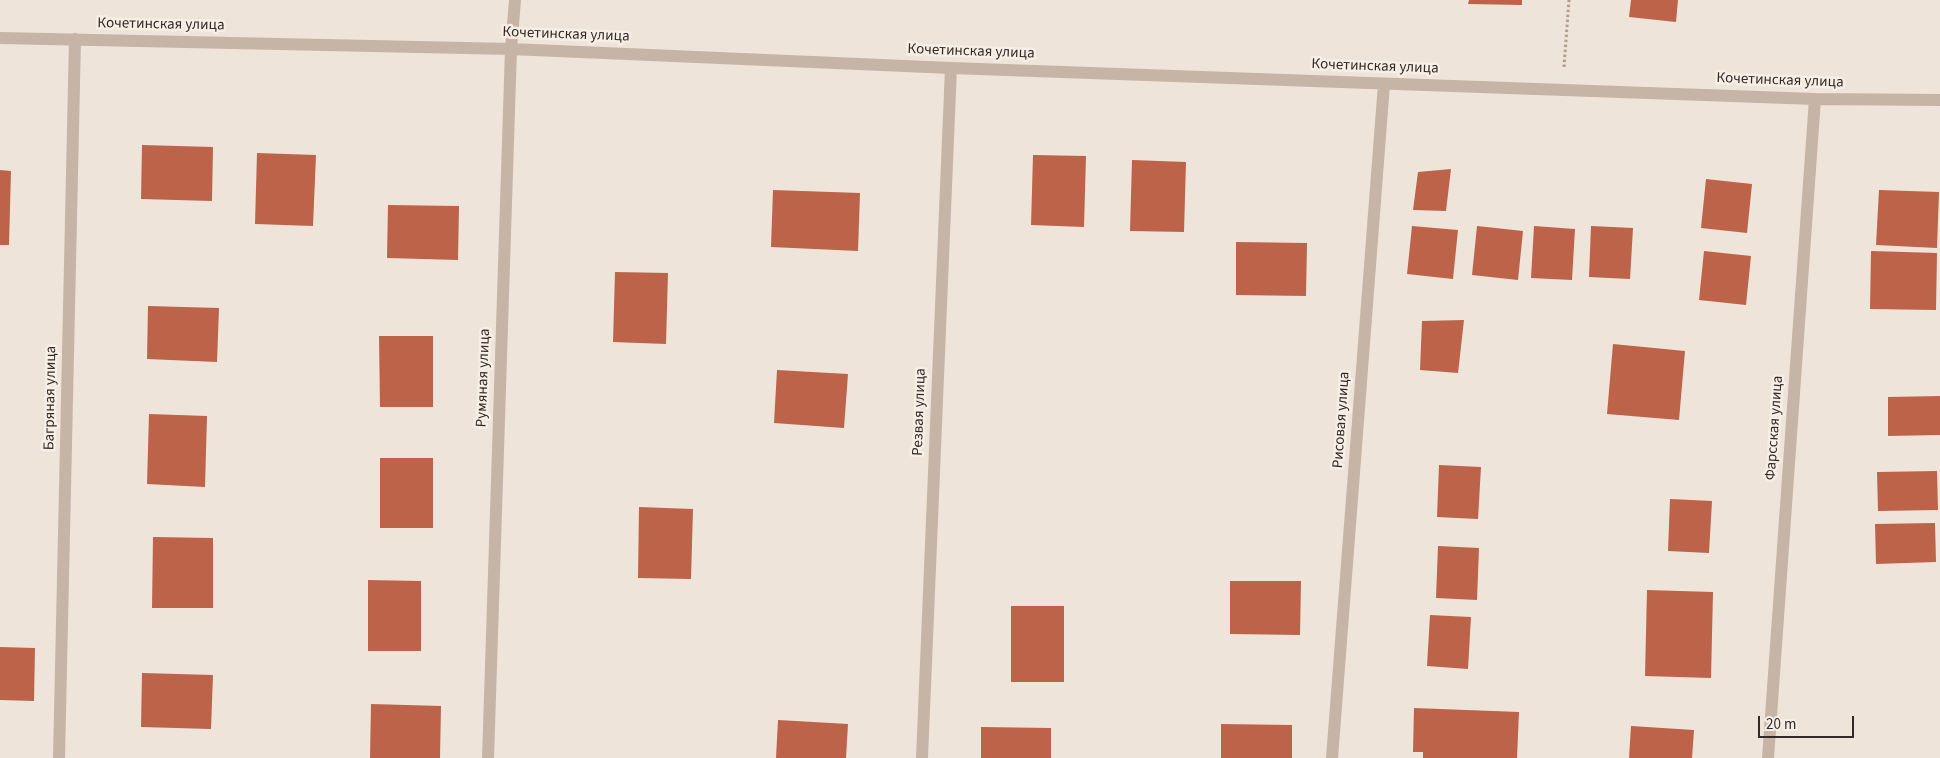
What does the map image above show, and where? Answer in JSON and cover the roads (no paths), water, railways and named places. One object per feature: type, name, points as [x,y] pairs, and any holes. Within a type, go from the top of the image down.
[{"type":"street","name":"Румяная улица","points":[[488,758],[511,48],[515,0]]},
{"type":"street","name":"Кочетинская улица","points":[[0,38],[511,48],[951,68],[1384,84],[1815,99],[1940,100]]},
{"type":"street","name":"Багряная улица","points":[[59,758],[75,40]]},
{"type":"street","name":"Резвая улица","points":[[922,758],[951,68]]},
{"type":"street","name":"Рисовая улица","points":[[1332,758],[1384,84]]},
{"type":"street","name":"Фарсская улица","points":[[1768,758],[1815,99]]}]
